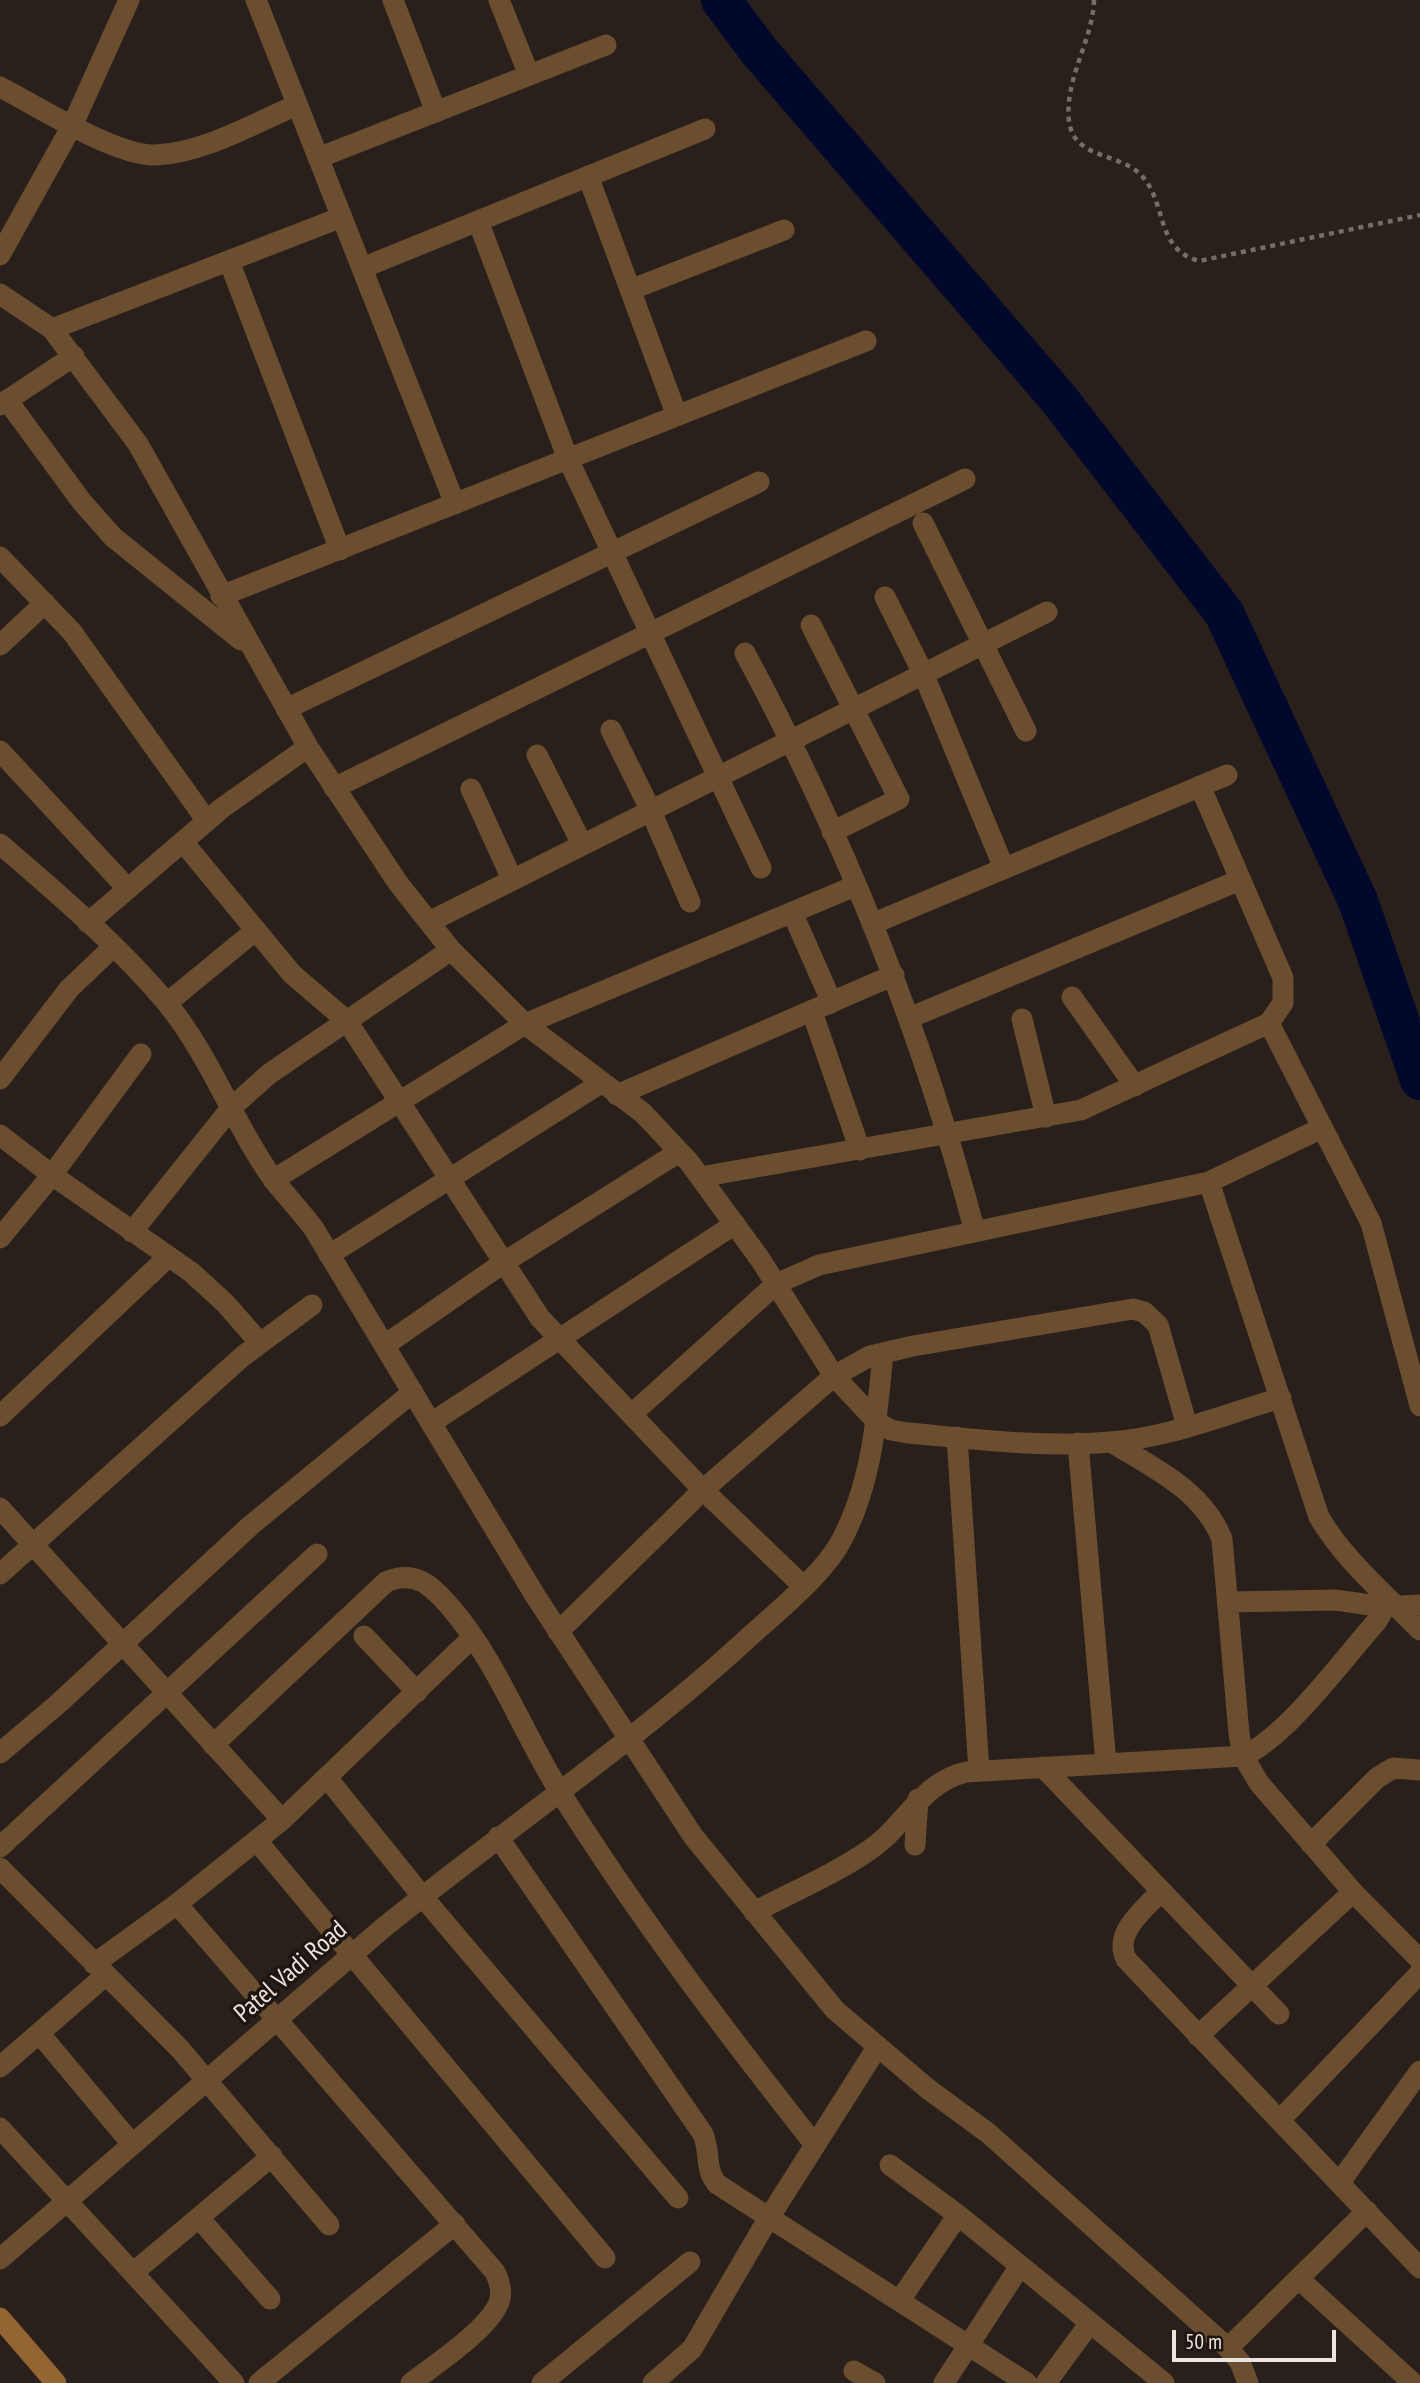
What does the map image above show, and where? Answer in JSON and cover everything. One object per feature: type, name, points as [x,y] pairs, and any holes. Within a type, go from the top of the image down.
[{"type":"street","points":[[0,255],[73,124],[130,0]]},
{"type":"street","points":[[256,0],[455,504]]},
{"type":"street","points":[[393,0],[436,112]]},
{"type":"street","points":[[499,0],[529,75]]},
{"type":"street","points":[[318,158],[606,45]]},
{"type":"street","points":[[0,87],[137,154],[155,155],[203,144],[297,105]]},
{"type":"street","points":[[362,268],[705,129]]},
{"type":"street","points":[[589,176],[677,416]]},
{"type":"street","points":[[52,329],[342,217]]},
{"type":"street","points":[[478,221],[568,459],[761,868]]},
{"type":"street","points":[[630,290],[784,230]]},
{"type":"street","points":[[229,261],[340,550]]},
{"type":"street","points":[[0,294],[52,329],[138,444],[308,747],[429,922],[451,950],[525,1024],[643,1113],[679,1152],[735,1224],[834,1376],[878,1423],[891,1430],[1023,1443],[1111,1442],[1156,1435],[1281,1398]]},
{"type":"street","points":[[221,596],[866,341]]},
{"type":"street","points":[[74,356],[3,403],[113,537],[250,647]]},
{"type":"street","points":[[334,788],[965,479]]},
{"type":"street","points":[[286,709],[759,482]]},
{"type":"street","points":[[923,523],[1026,731]]},
{"type":"street","points":[[0,556],[104,672],[207,821]]},
{"type":"street","points":[[885,597],[923,673],[1004,868]]},
{"type":"street","points":[[0,645],[45,604]]},
{"type":"street","points":[[429,922],[791,738],[1047,612]]},
{"type":"street","points":[[811,625],[899,799],[832,832]]},
{"type":"street","points":[[745,653],[791,738],[894,975],[950,1135],[975,1232]]},
{"type":"street","points":[[611,730],[690,902]]},
{"type":"street","points":[[88,923],[251,785],[308,747]]},
{"type":"street","points":[[0,751],[128,889]]},
{"type":"street","points":[[537,755],[582,844]]},
{"type":"street","points":[[872,924],[1227,775]]},
{"type":"street","points":[[700,1177],[1081,1110],[1269,1023],[1283,1003],[1283,978],[1200,786]]},
{"type":"street","points":[[471,789],[512,879]]},
{"type":"street","points":[[183,842],[292,974],[347,1021],[506,1261],[540,1318],[633,1413],[703,1490],[803,1586]]},
{"type":"street","points":[[0,844],[88,923],[167,1003],[190,1037],[219,1123],[300,1210],[329,1255],[384,1345],[398,1404],[431,1423],[558,1632],[616,1747],[693,1836],[835,2010],[928,2089],[988,2133],[1228,2348],[1240,2362],[1248,2383]]},
{"type":"street","points":[[909,1018],[1240,880]]},
{"type":"street","points":[[273,1180],[525,1024],[855,886]]},
{"type":"street","points":[[792,912],[829,996],[820,1008]]},
{"type":"street","points":[[167,1003],[256,930]]},
{"type":"street","points":[[0,1079],[69,989],[113,947]]},
{"type":"street","points":[[132,1232],[219,1123],[290,1058],[451,950]]},
{"type":"street","points":[[329,1255],[451,1178],[609,1089],[820,1008],[894,975]]},
{"type":"street","points":[[1072,996],[1135,1086]]},
{"type":"street","points":[[820,1008],[860,1150]]},
{"type":"street","points":[[1022,1019],[1046,1117]]},
{"type":"street","points":[[1269,1023],[1371,1223],[1420,1406]]},
{"type":"street","points":[[0,1238],[52,1175],[141,1054]]},
{"type":"street","points":[[633,1413],[776,1284],[819,1265],[1209,1182],[1322,1128]]},
{"type":"street","points":[[0,1135],[52,1175],[191,1272],[225,1303],[260,1343]]},
{"type":"street","points":[[384,1345],[506,1261],[679,1152]]},
{"type":"street","points":[[1209,1182],[1319,1517],[1391,1607],[1420,1630]]},
{"type":"street","points":[[431,1423],[735,1224]]},
{"type":"street","points":[[0,1416],[168,1257]]},
{"type":"street","points":[[0,1574],[260,1343],[312,1306]]},
{"type":"street","points":[[558,1632],[703,1490],[834,1376],[870,1356],[1133,1309],[1144,1312],[1158,1325],[1187,1426]]},
{"type":"street","name":"Patel Vadi Road","points":[[0,2259],[422,1896],[689,1693],[803,1586],[839,1544],[858,1501],[878,1423],[883,1353]]},
{"type":"street","points":[[0,1753],[122,1646],[250,1526],[398,1404]]},
{"type":"street","points":[[957,1437],[979,1771]]},
{"type":"street","points":[[1111,1442],[1169,1477],[1200,1501],[1214,1518],[1222,1539],[1239,1734],[1244,1756],[1259,1783],[1311,1844],[1353,1892],[1420,1960]]},
{"type":"street","points":[[1078,1443],[1106,1764]]},
{"type":"street","points":[[0,1508],[282,1820]]},
{"type":"street","points":[[0,1847],[317,1554]]},
{"type":"street","points":[[213,1745],[386,1582],[398,1576],[412,1576],[429,1586],[473,1637],[559,1791],[688,1983],[815,2145]]},
{"type":"street","points":[[1228,1602],[1335,1600],[1391,1607],[1420,1605]]},
{"type":"street","points":[[754,1912],[868,1852],[893,1831],[918,1799],[948,1776],[979,1771],[1244,1756],[1257,1750],[1277,1734],[1391,1607]]},
{"type":"street","points":[[364,1636],[417,1692]]},
{"type":"street","points":[[0,2067],[100,1970],[328,1779],[473,1637]]},
{"type":"street","points":[[1043,1767],[1279,2014]]},
{"type":"street","points":[[1311,1844],[1377,1778],[1393,1768],[1420,1770]]},
{"type":"street","points":[[328,1779],[422,1896],[678,2198]]},
{"type":"street","points":[[915,1846],[918,1799]]},
{"type":"street","points":[[498,1837],[704,2134],[709,2147],[709,2175],[717,2184],[1027,2383]]},
{"type":"street","points":[[257,1841],[605,2258]]},
{"type":"street","points":[[2,1873],[209,2081],[329,2225]]},
{"type":"street","points":[[1161,1891],[1123,1935],[1121,1949],[1134,1969],[1420,2268]]},
{"type":"street","points":[[1198,2036],[1353,1892]]},
{"type":"street","points":[[177,1904],[495,2272],[501,2296],[497,2308],[485,2323],[411,2383]]},
{"type":"street","points":[[1280,2120],[1420,1973]]},
{"type":"street","points":[[39,2032],[132,2144]]},
{"type":"street","points":[[655,2382],[692,2349],[770,2216],[878,2046]]},
{"type":"street","points":[[1340,2182],[1420,2071]]},
{"type":"street","points":[[0,2128],[234,2383]]},
{"type":"street","points":[[134,2272],[272,2156]]},
{"type":"street","points":[[890,2165],[958,2215],[1164,2383]]},
{"type":"street","points":[[1228,2348],[1367,2211]]},
{"type":"street","points":[[900,2300],[958,2215]]},
{"type":"street","points":[[199,2218],[270,2299]]},
{"type":"street","points":[[258,2383],[455,2224]]},
{"type":"street","points":[[542,2383],[690,2262]]},
{"type":"street","points":[[944,2383],[1020,2266]]},
{"type":"street","points":[[1299,2278],[1413,2383]]},
{"type":"street","points":[[0,2318],[56,2383]]},
{"type":"street","points":[[1046,2383],[1090,2323]]},
{"type":"street","points":[[854,2371],[875,2383]]},
{"type":"path","points":[[1094,0],[1068,105],[1074,138],[1085,148],[1129,165],[1142,176],[1152,193],[1163,229],[1174,247],[1189,258],[1199,261],[1420,215]]},
{"type":"waterway","points":[[721,0],[759,51],[1058,398],[1224,613],[1358,901],[1420,1080]]}]
